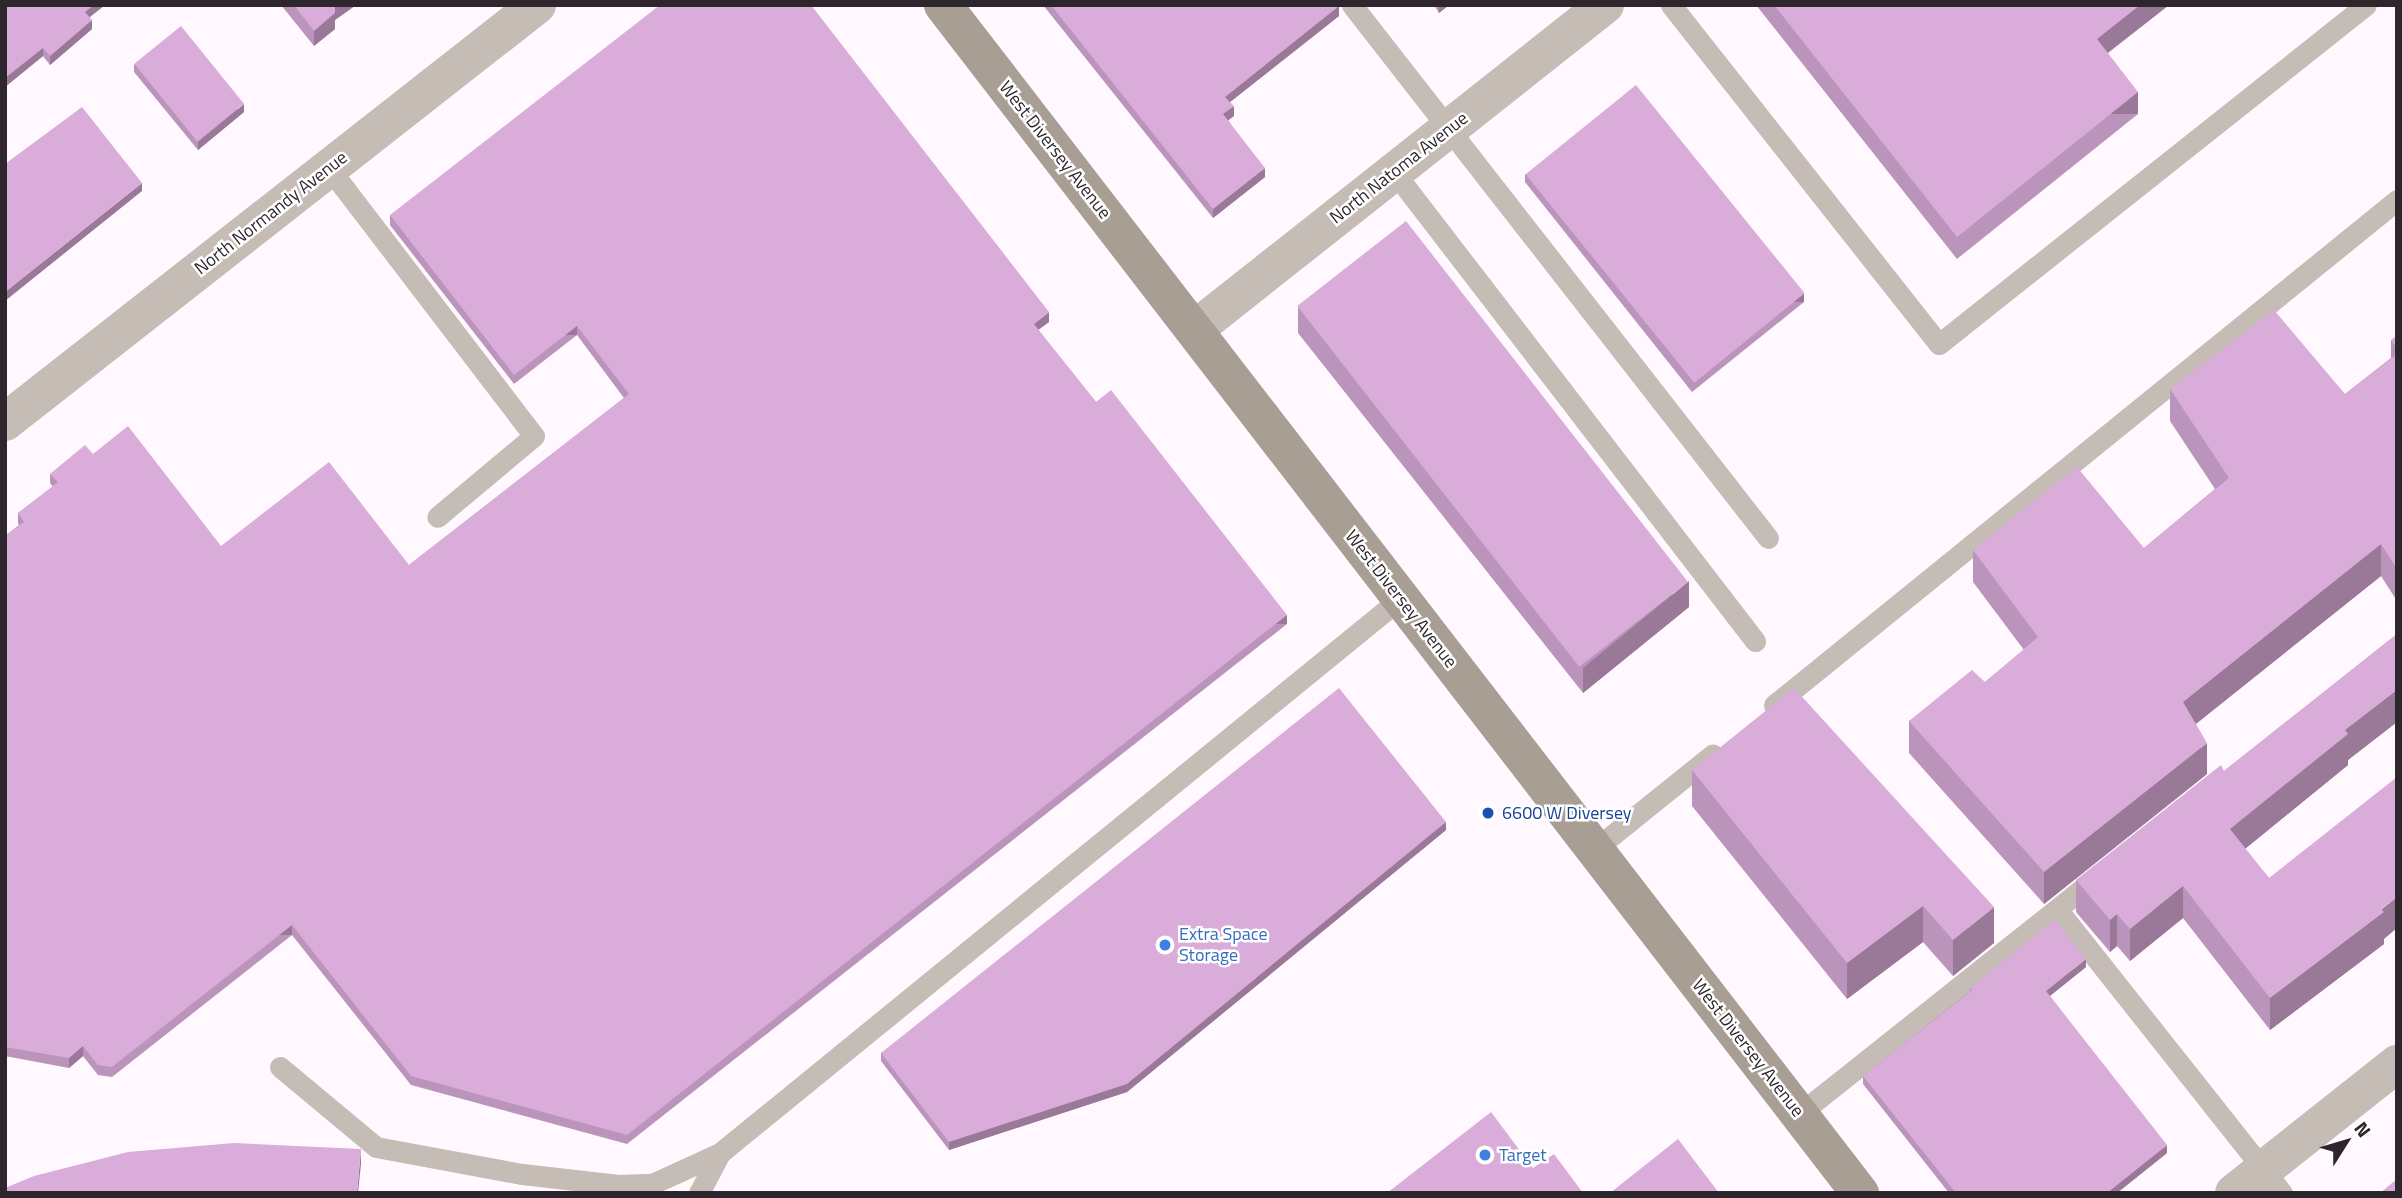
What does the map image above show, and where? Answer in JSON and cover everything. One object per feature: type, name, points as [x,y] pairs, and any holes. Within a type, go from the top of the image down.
[{"type":"main road","name":"West Diversey Avenue","points":[[943,5],[1860,1193]]},
{"type":"street","name":"North Normandy Avenue","points":[[5,422],[537,5]]},
{"type":"street","name":"North Natoma Avenue","points":[[1194,330],[1605,5]]},
{"type":"street","points":[[2234,1193],[2273,1181],[2397,1064]]},
{"type":"lane","points":[[1352,5],[1768,538]]},
{"type":"lane","points":[[1671,5],[1940,344],[2366,5]]},
{"type":"lane","points":[[329,168],[534,436],[437,517]]},
{"type":"lane","points":[[1394,172],[1755,641]]},
{"type":"lane","points":[[1758,718],[2397,200]]},
{"type":"lane","points":[[280,1067],[376,1147],[522,1174],[618,1185],[652,1184],[720,1153],[1401,598]]},
{"type":"lane","points":[[1595,849],[1726,744]]},
{"type":"lane","points":[[1799,1114],[2112,866]]},
{"type":"lane","points":[[2057,909],[2273,1181]]},
{"type":"lane","points":[[699,1193],[720,1153]]},
{"type":"building","points":[[5,5],[94,5],[85,12],[92,20],[50,56],[43,48],[5,78]]},
{"type":"building","points":[[294,5],[335,5],[335,13],[314,31]]},
{"type":"building","points":[[660,5],[811,5],[1049,312],[1034,324],[1096,402],[1111,390],[1287,615],[627,1135],[411,1076],[292,925],[112,1067],[98,1065],[83,1046],[69,1058],[5,1047],[5,536],[24,522],[18,513],[58,482],[50,474],[85,445],[93,454],[128,426],[221,546],[329,462],[409,565],[629,394],[577,326],[514,375],[390,215]]},
{"type":"building","points":[[1051,5],[1339,6],[1225,97],[1234,106],[1223,114],[1265,168],[1213,209]]},
{"type":"building","points":[[1774,5],[2140,5],[2097,39],[2138,92],[1957,237]]},
{"type":"building","points":[[181,26],[244,104],[197,141],[134,64]]},
{"type":"building","points":[[1636,85],[1805,293],[1694,383],[1526,174]]},
{"type":"building","points":[[82,107],[142,183],[5,292],[5,164]]},
{"type":"building","points":[[1406,221],[1688,582],[1579,667],[1297,306]]},
{"type":"building","points":[[2274,310],[2345,394],[2397,354],[2397,569],[2381,544],[2183,702],[2207,743],[2044,872],[1909,721],[1972,670],[1985,682],[2038,637],[1973,550],[2077,467],[2144,548],[2229,478],[2170,389]]},
{"type":"building","points":[[2397,336],[2397,349],[2391,340]]},
{"type":"building","points":[[2397,634],[2397,690],[2345,730],[2348,734],[2230,829],[2269,878],[2397,777],[2397,897],[2381,909],[2384,912],[2270,998],[2183,886],[2130,929],[2117,914],[2110,920],[2076,880],[2221,765],[2224,771]]},
{"type":"building","name":"Extra Space Storage","points":[[1339,688],[1446,822],[1127,1084],[949,1142],[881,1053]]},
{"type":"building","points":[[1794,688],[1994,907],[1953,940],[1923,906],[1847,963],[1692,770]]},
{"type":"building","points":[[2055,920],[2086,959],[2046,991],[2167,1145],[2107,1193],[1956,1193],[1863,1076]]},
{"type":"building","points":[[1491,1112],[1533,1168],[1554,1154],[1583,1193],[1387,1193]]},
{"type":"building","points":[[1678,1139],[1719,1193],[1610,1193]]},
{"type":"building","points":[[234,1143],[361,1149],[357,1193],[5,1193],[5,1188],[34,1176],[128,1152]]},
{"type":"building","points":[[2397,1179],[2397,1193],[2380,1193]]},
{"type":"place","name":"6600 W Diversey","points":[[1488,813]]},
{"type":"place","name":"Extra Space Storage","points":[[1165,945]]},
{"type":"place","name":"Target","points":[[1485,1155]]}]
